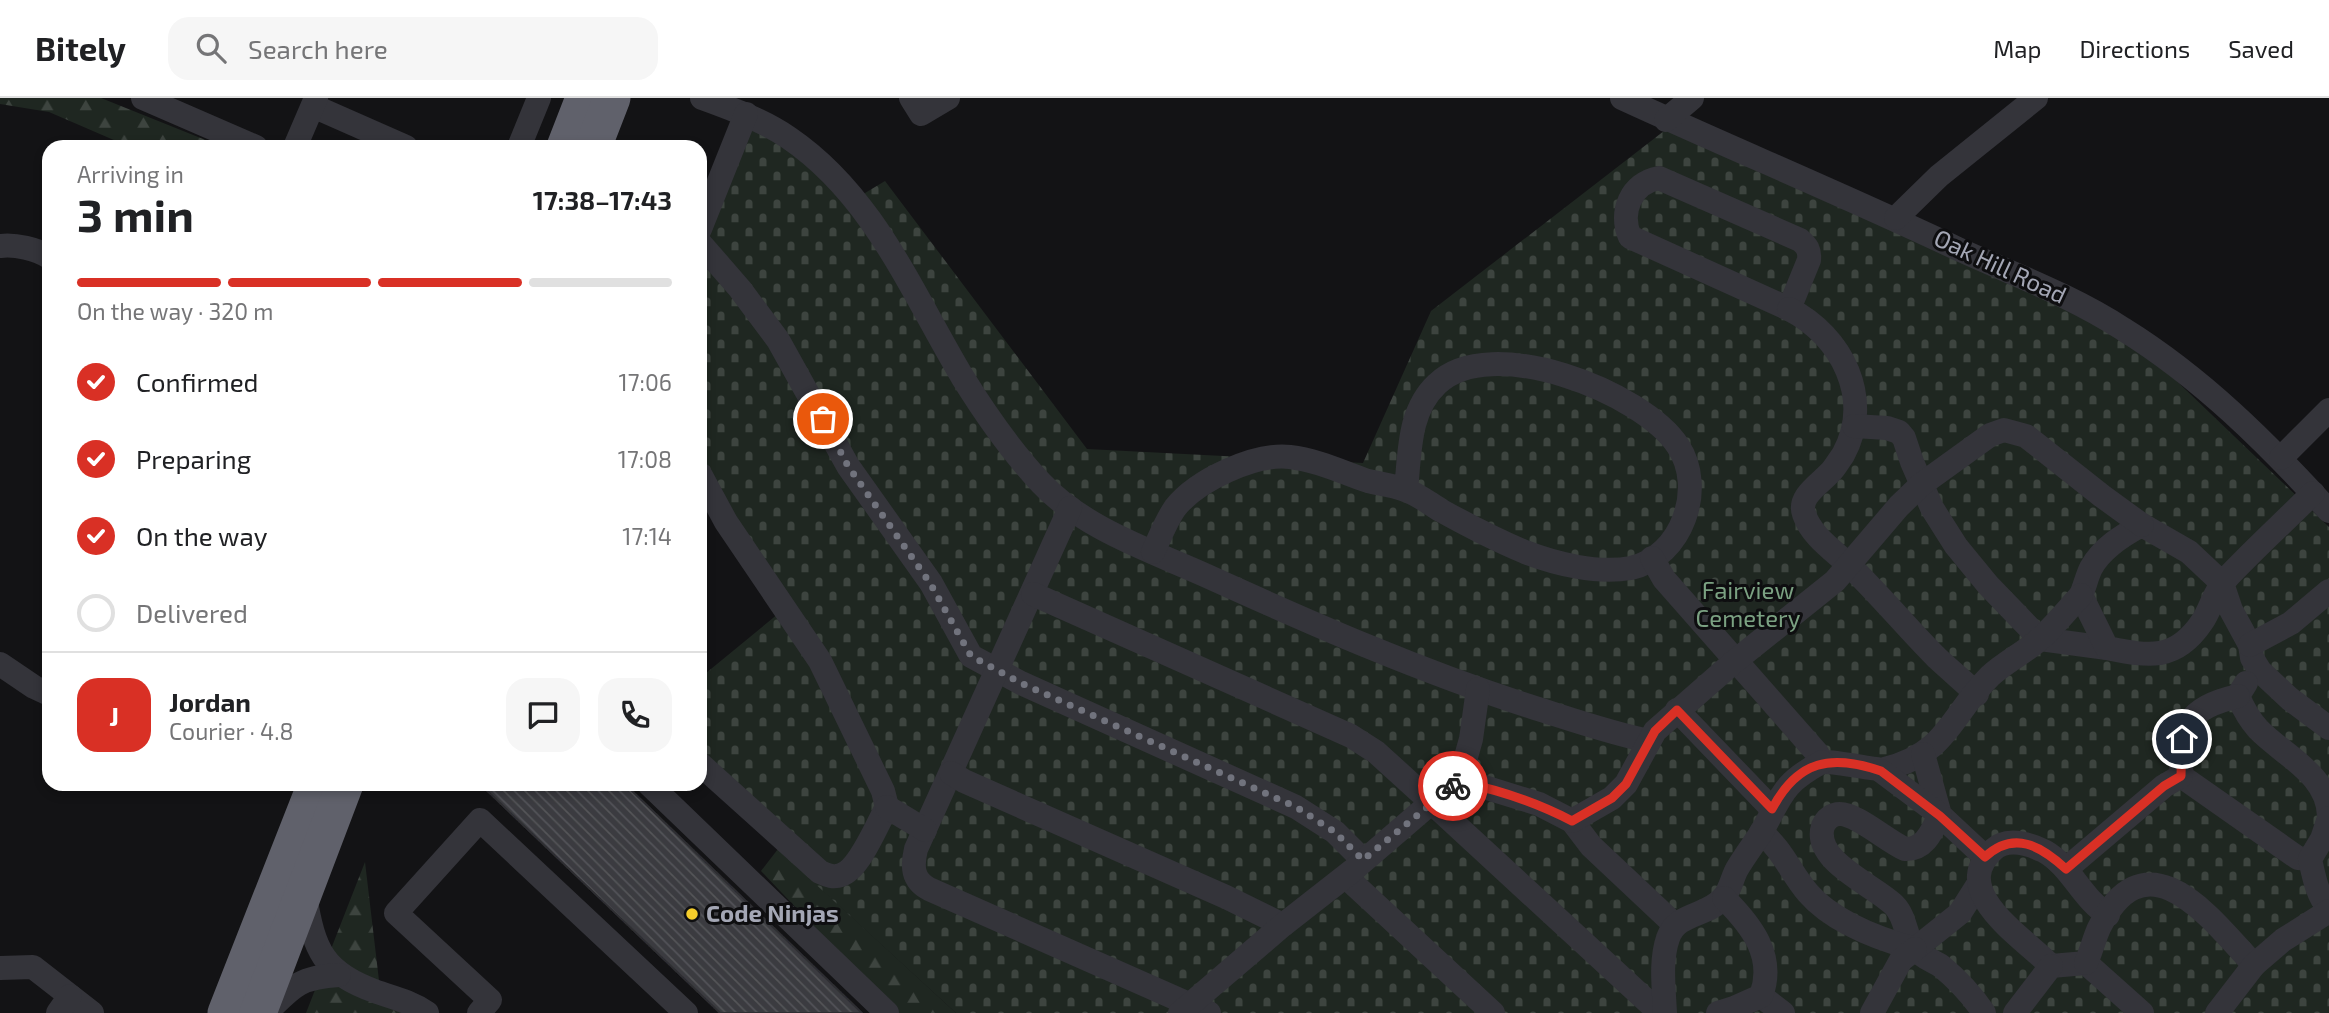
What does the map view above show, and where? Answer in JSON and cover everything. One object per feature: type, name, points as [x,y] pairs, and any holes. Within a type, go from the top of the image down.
[{"type":"highway","points":[[568,140],[584,98]]},
{"type":"highway","points":[[596,140],[612,98]]},
{"type":"highway","points":[[226,1013],[313,791]]},
{"type":"highway","points":[[258,1013],[342,791]]},
{"type":"street","points":[[143,98],[240,140]]},
{"type":"street","points":[[522,140],[539,98]]},
{"type":"street","points":[[702,98],[746,114],[788,137],[818,162],[866,214],[894,254],[962,376],[992,423],[1042,485],[1070,508],[1153,552],[1404,663],[1623,736],[1649,741]]},
{"type":"street","points":[[911,98],[921,114],[948,98]]},
{"type":"street","name":"Oak Hill Road","points":[[1622,98],[1666,120],[1896,218],[2071,299],[2121,327],[2216,397],[2281,458],[2321,502]]},
{"type":"street","points":[[1666,120],[1692,98]]},
{"type":"street","points":[[1896,218],[1939,176],[2036,98]]},
{"type":"street","points":[[298,140],[315,102],[392,140]]},
{"type":"street","points":[[707,212],[746,114]]},
{"type":"street","points":[[1788,309],[1809,260],[1810,252],[1800,240],[1659,178],[1638,187],[1629,201],[1625,215],[1629,237],[1807,318],[1833,345],[1847,365],[1854,393],[1854,426],[1849,443],[1834,468],[1805,498],[1803,513],[1812,530],[1827,547],[1849,565],[1937,658],[1977,694]]},
{"type":"street","points":[[0,246],[21,247],[42,253]]},
{"type":"street","points":[[707,251],[740,289],[778,340],[848,466],[930,583],[971,656],[1021,683],[1296,807],[1335,832],[1354,868],[1493,1013]]},
{"type":"street","points":[[1153,552],[1175,508],[1190,493],[1209,480],[1249,462],[1265,458],[1288,456],[1311,460],[1370,481],[1406,490],[1500,541],[1552,561],[1600,569],[1632,568],[1652,558],[1670,543],[1682,524],[1692,488],[1687,464],[1680,448],[1668,432],[1632,405],[1585,383],[1555,373],[1508,363],[1480,363],[1446,376],[1424,400],[1414,420],[1406,490]]},
{"type":"street","points":[[2281,458],[2329,410]]},
{"type":"street","points":[[1854,426],[1887,428],[1899,432],[1904,438],[1932,508],[1967,560],[2040,639],[2152,655],[2176,647],[2188,639],[2202,622],[2222,583],[2321,502]]},
{"type":"street","points":[[1572,821],[1612,798],[1626,784],[1643,758],[1655,731],[1735,661],[1835,582],[1899,506],[1922,484],[1990,435],[2004,430],[2025,436],[2143,525],[2189,552],[2222,583],[2231,610],[2260,671],[2290,699],[2329,728]]},
{"type":"street","points":[[707,487],[726,522],[820,661],[883,791],[887,807],[852,869],[831,877],[820,872],[707,770]]},
{"type":"street","points":[[1070,508],[916,849],[913,863],[915,877],[919,884],[1193,1010],[1283,925],[1460,782],[1471,738],[1478,689]]},
{"type":"street","points":[[1881,771],[1923,754],[1950,729],[1990,676],[2040,639],[2081,594],[2091,569],[2101,555],[2128,532],[2143,525]]},
{"type":"street","points":[[1652,558],[1664,579],[1822,762]]},
{"type":"street","points":[[2181,776],[2182,739],[2190,721],[2203,709],[2238,696],[2246,683],[2251,651],[2291,624],[2329,591]]},
{"type":"street","points":[[1033,594],[1351,736],[1376,752],[1663,1013]]},
{"type":"street","points":[[2081,594],[2107,648]]},
{"type":"street","points":[[0,664],[42,691]]},
{"type":"street","points":[[2217,1013],[2254,965],[2283,940],[2329,910],[2322,901],[2310,859],[2322,839],[2329,817],[2329,803],[2315,778],[2259,730],[2245,713],[2238,696]]},
{"type":"street","points":[[1677,710],[1772,809]]},
{"type":"street","points":[[1914,949],[1901,914],[1892,904],[1843,868],[1826,849],[1823,827],[1827,819],[1835,814],[1842,814],[1896,845],[1914,850],[1923,845],[1940,816],[1923,754]]},
{"type":"street","points":[[1663,1013],[1665,954],[1668,938],[1675,925],[1724,898],[1736,870],[1761,832],[1779,796],[1800,773],[1822,762],[1836,761],[1881,771],[1940,816],[1985,857]]},
{"type":"street","points":[[951,773],[1283,925]]},
{"type":"street","points":[[2181,776],[2298,858],[2310,859]]},
{"type":"street","points":[[2066,869],[2164,786],[2181,776]]},
{"type":"street","points":[[1460,782],[1539,804],[1572,821],[1591,846],[1675,925]]},
{"type":"street","points":[[656,791],[887,1013]]},
{"type":"street","points":[[887,807],[925,830]]},
{"type":"street","points":[[478,1013],[490,1000],[396,913],[481,820],[687,1013]]},
{"type":"street","points":[[1761,832],[1775,843],[1800,882],[1825,908],[1879,939],[1914,949],[1961,984],[1984,1013]]},
{"type":"street","points":[[2052,967],[1996,915],[1987,903],[1979,883],[1979,872],[1985,857],[1997,846],[2005,843],[2021,843],[2045,852],[2066,869],[2096,908],[2108,915]]},
{"type":"street","points":[[1872,1013],[1901,960],[1960,913],[1979,883]]},
{"type":"street","points":[[2086,963],[2099,927],[2116,903],[2130,891],[2154,884],[2166,886],[2185,895],[2203,910],[2254,965]]},
{"type":"street","points":[[304,892],[311,930],[318,947],[340,975],[376,992],[405,1000],[427,1013]]},
{"type":"street","points":[[1718,1013],[1734,1009],[1761,996],[1766,983],[1761,944],[1744,919],[1724,898]]},
{"type":"street","points":[[2015,1013],[2052,967],[2086,963]]},
{"type":"street","points":[[2086,963],[2127,1009]]},
{"type":"street","points":[[0,968],[33,967],[64,1004],[92,1013]]},
{"type":"street","points":[[266,1013],[290,989],[304,980],[340,975]]},
{"type":"street","points":[[1761,996],[1783,1013]]},
{"type":"green space","points":[[0,98],[101,98],[206,140],[114,140],[49,112],[0,104]]},
{"type":"green space","name":"Fairview Cemetery","points":[[741,111],[855,199],[885,181],[1087,449],[1363,463],[1431,311],[1673,124],[2114,321],[2329,527],[2329,1013],[956,1013],[707,784],[707,672],[784,609],[707,489],[707,194]]},
{"type":"green space","points":[[778,849],[956,1013],[896,1013],[761,871]]},
{"type":"green space","points":[[365,862],[380,989],[407,1013],[306,1013]]},
{"type":"building","points":[[487,791],[632,791],[862,1013],[720,1013]]},
{"type":"way so far","points":[[823,419],[848,466],[930,583],[965,649],[988,666],[1296,807],[1335,832],[1363,860],[1453,786]]},
{"type":"place","name":"Code Ninjas","points":[[692,914]]},
{"type":"route","points":[[1453,786],[1460,782],[1483,787],[1539,804],[1572,821],[1612,798],[1626,784],[1643,758],[1655,731],[1677,710],[1772,809],[1779,796],[1800,773],[1822,762],[1836,761],[1870,767],[1881,771],[1940,816],[1985,857],[1997,846],[2021,843],[2045,852],[2066,869],[2164,786],[2181,776],[2182,739]]}]
